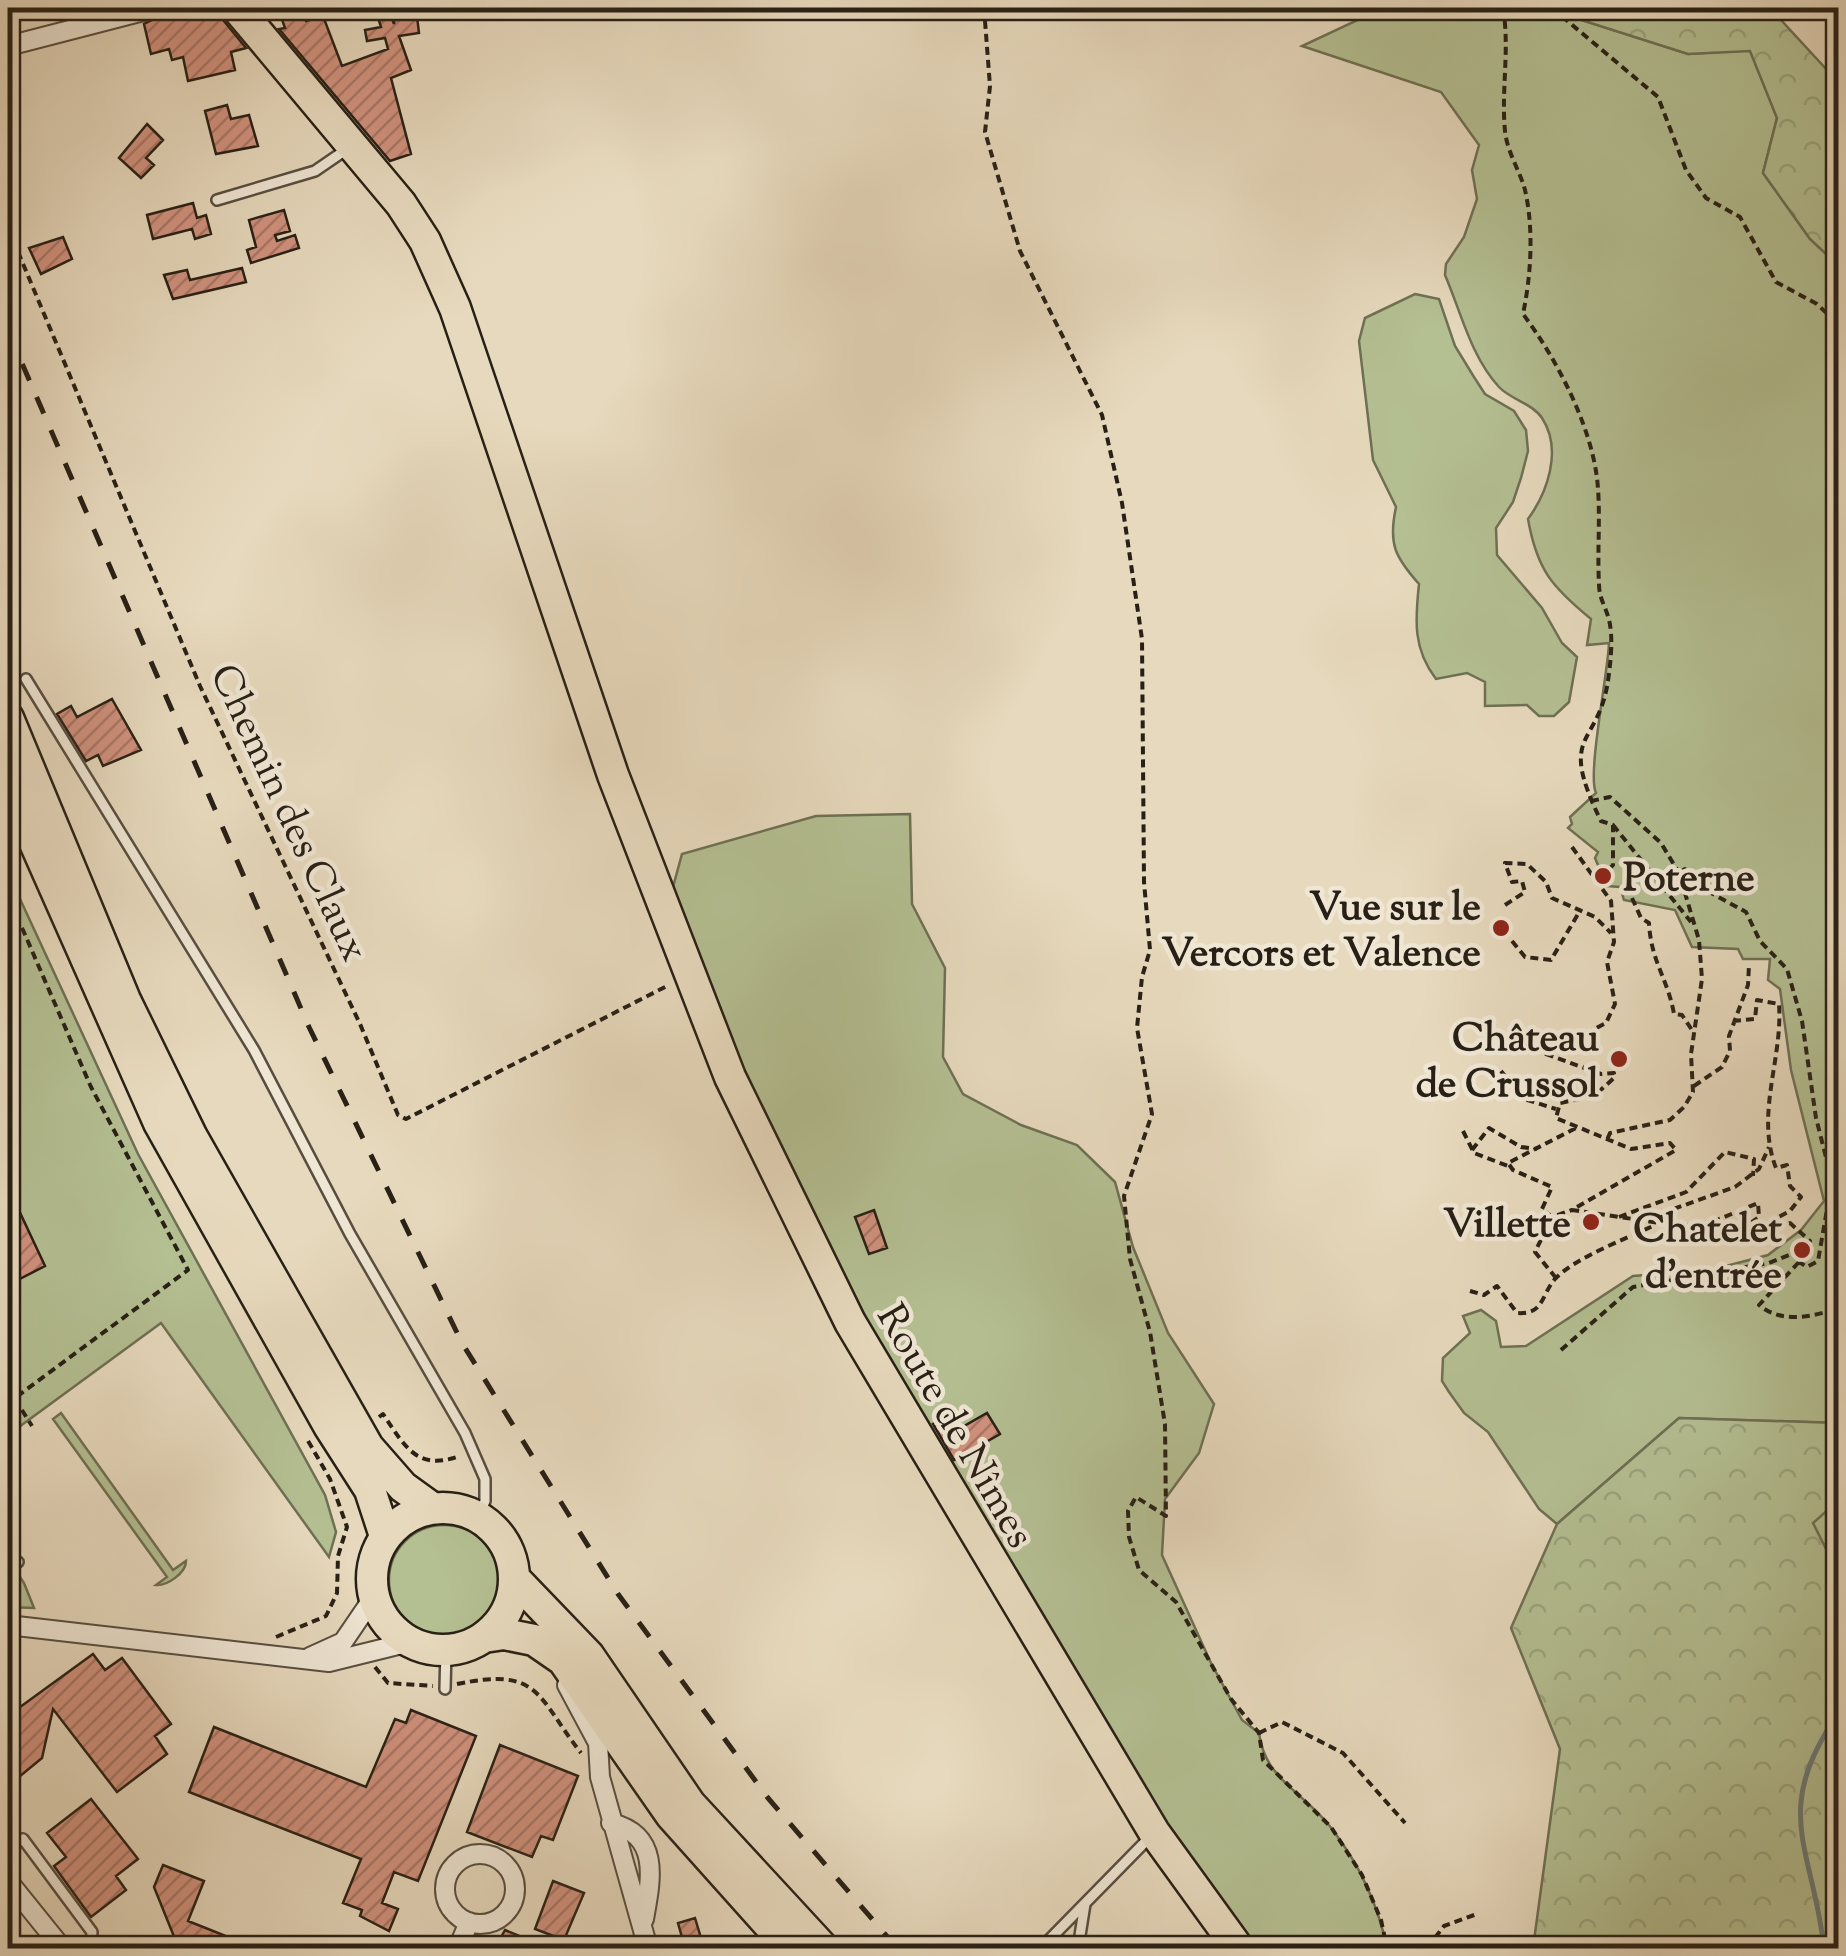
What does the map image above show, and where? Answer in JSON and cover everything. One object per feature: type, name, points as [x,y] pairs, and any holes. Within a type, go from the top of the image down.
[{"type":"main road","name":"Route de Nîmes","points":[[237,8],[352,145],[425,242],[455,308],[614,775],[730,1077],[850,1322],[1154,1832],[1238,1948]]},
{"type":"main road","points":[[8,718],[126,1000],[192,1137],[368,1448],[403,1488],[432,1508]]},
{"type":"main road","points":[[8,782],[159,1123],[329,1426],[370,1490],[385,1536]]},
{"type":"main road","points":[[484,1638],[507,1612],[515,1579],[506,1545],[478,1517],[449,1508],[432,1508],[404,1519],[385,1536],[372,1574],[373,1598],[385,1622],[410,1642],[446,1650],[504,1634],[534,1640],[563,1660],[671,1815],[790,1948]]},
{"type":"main road","points":[[515,1579],[589,1656],[690,1804],[823,1948]]},
{"type":"street","points":[[8,46],[156,8]]},
{"type":"street","points":[[300,1660],[331,1650],[352,1631],[373,1598]]},
{"type":"street","points":[[8,1625],[329,1662],[410,1642]]},
{"type":"street","points":[[563,1660],[568,1688],[598,1742],[599,1768],[611,1824],[648,1948]]},
{"type":"street","points":[[611,1824],[630,1829],[641,1839],[651,1862],[643,1924]]},
{"type":"street","points":[[488,1854],[511,1872],[513,1902],[492,1922],[469,1922],[448,1905],[446,1876],[468,1855],[488,1854]]},
{"type":"street","points":[[8,1881],[62,1948]]},
{"type":"street","points":[[458,1948],[469,1922]]},
{"type":"lane","points":[[217,200],[315,171],[352,145]]},
{"type":"lane","points":[[26,679],[254,1050],[350,1234],[474,1451],[486,1493],[478,1517]]},
{"type":"lane","points":[[444,1687],[446,1650]]},
{"type":"lane","points":[[1046,1948],[1154,1832]]},
{"type":"lane","points":[[8,1848],[23,1839],[92,1932],[90,1948]]},
{"type":"lane","points":[[1078,1948],[1086,1901]]},
{"type":"path","points":[[984,8],[990,86],[984,132],[1020,252],[1102,414],[1122,503],[1142,638],[1144,882],[1150,950],[1142,977],[1137,1028],[1152,1114],[1124,1196],[1130,1259],[1150,1332],[1165,1424],[1168,1479],[1166,1516],[1136,1497],[1128,1510],[1128,1536],[1139,1570],[1176,1602],[1230,1699],[1260,1733],[1262,1760],[1331,1827],[1362,1874],[1382,1920],[1387,1948]]},
{"type":"path","points":[[1503,8],[1508,37],[1505,136],[1525,191],[1529,224],[1528,288],[1522,314],[1569,398],[1583,412],[1598,482],[1598,585],[1600,604],[1609,620],[1610,664],[1606,700],[1582,738],[1581,779],[1601,821],[1613,825],[1695,926]]},
{"type":"path","points":[[1552,8],[1658,97],[1686,170],[1706,198],[1740,217],[1776,282],[1817,304],[1838,324]]},
{"type":"path","name":"Chemin des Claux","points":[[8,228],[200,686],[360,1024],[398,1115],[406,1119],[692,974]]},
{"type":"path","points":[[1591,801],[1610,797],[1661,843],[1679,874],[1695,926],[1702,979],[1692,1089],[1679,1114],[1610,1133],[1606,1142]]},
{"type":"path","points":[[1600,877],[1613,865],[1613,825]]},
{"type":"path","points":[[1556,1109],[1560,1103],[1594,1096],[1614,1074],[1601,1074],[1546,1054],[1610,1018],[1616,995],[1607,962],[1612,934],[1610,901],[1600,877],[1572,847]]},
{"type":"path","points":[[1505,906],[1525,896],[1522,881],[1512,882],[1505,863],[1534,867],[1552,898],[1581,909],[1612,934]]},
{"type":"path","points":[[1679,874],[1685,869],[1700,887],[1746,912],[1760,942],[1787,969],[1802,1021],[1816,1118],[1832,1181],[1818,1261],[1807,1267],[1799,1262]]},
{"type":"path","points":[[1632,898],[1641,918],[1649,922],[1654,967],[1672,999],[1674,1014],[1682,1015],[1695,1034]]},
{"type":"path","points":[[8,906],[23,930],[90,1087],[188,1270],[8,1403]]},
{"type":"path","points":[[1512,941],[1525,957],[1551,960],[1581,909]]},
{"type":"path","points":[[1692,1089],[1722,1068],[1730,1051],[1733,1021],[1748,985],[1749,965]]},
{"type":"path","points":[[1733,1021],[1755,1019],[1757,1000],[1780,1004],[1782,1027],[1768,1098],[1772,1143],[1776,1168],[1787,1165],[1790,1186],[1801,1196],[1790,1210],[1751,1232]]},
{"type":"path","points":[[1516,1045],[1551,1050]]},
{"type":"path","points":[[1501,1071],[1524,1099],[1556,1109]]},
{"type":"path","points":[[1556,1109],[1560,1122],[1606,1142],[1632,1150],[1670,1143],[1676,1150],[1572,1210],[1552,1217],[1534,1252],[1556,1278]]},
{"type":"path","points":[[1472,1150],[1489,1128],[1521,1147],[1537,1149]]},
{"type":"path","points":[[1508,1166],[1576,1128]]},
{"type":"path","points":[[1463,1131],[1472,1150],[1552,1187],[1543,1202],[1546,1214],[1552,1217]]},
{"type":"path","points":[[1638,1222],[1735,1187],[1752,1176],[1772,1143]]},
{"type":"path","points":[[1615,1218],[1686,1192],[1725,1152],[1754,1159],[1752,1176]]},
{"type":"path","points":[[1672,1228],[1712,1222],[1758,1203],[1759,1218],[1738,1232]]},
{"type":"path","points":[[1561,1350],[1633,1287],[1769,1263],[1802,1250],[1810,1241],[1790,1223],[1738,1232],[1672,1228],[1572,1210]]},
{"type":"path","points":[[1525,1223],[1546,1214]]},
{"type":"path","points":[[1470,1291],[1484,1295],[1497,1286],[1518,1313],[1529,1314],[1541,1306],[1556,1278],[1654,1225]]},
{"type":"path","points":[[1802,1250],[1799,1262],[1760,1305],[1782,1316],[1812,1317],[1838,1308]]},
{"type":"path","points":[[8,1388],[32,1426]]},
{"type":"path","points":[[371,1422],[383,1414],[410,1450],[431,1464],[474,1451]]},
{"type":"path","points":[[253,1654],[262,1639],[317,1623],[330,1610],[346,1527],[335,1489],[315,1456]]},
{"type":"path","points":[[330,1610],[352,1631]]},
{"type":"path","points":[[369,1654],[388,1682],[444,1687],[501,1677],[525,1683],[540,1695],[578,1750],[599,1768]]},
{"type":"path","points":[[1260,1733],[1282,1722],[1343,1752],[1405,1823]]},
{"type":"path","points":[[1427,1948],[1444,1926],[1477,1914]]},
{"type":"green space","points":[[1383,8],[1566,8],[1575,18],[1688,54],[1750,50],[1777,118],[1763,173],[1810,239],[1838,265],[1838,1423],[1679,1418],[1557,1524],[1539,1509],[1488,1432],[1464,1413],[1442,1381],[1443,1358],[1470,1333],[1463,1316],[1481,1310],[1496,1321],[1501,1347],[1526,1346],[1633,1276],[1711,1270],[1768,1255],[1801,1230],[1824,1201],[1791,1070],[1780,989],[1768,980],[1770,959],[1743,959],[1738,949],[1692,947],[1675,910],[1624,900],[1620,887],[1607,886],[1595,858],[1598,852],[1568,828],[1572,824],[1570,817],[1596,793],[1594,766],[1609,643],[1587,645],[1591,619],[1548,576],[1536,552],[1528,519],[1550,471],[1548,430],[1538,413],[1504,391],[1489,375],[1445,275],[1446,264],[1464,237],[1477,199],[1472,170],[1479,145],[1441,92],[1302,46]]},
{"type":"green space","points":[[1566,8],[1746,8],[1781,20],[1838,82],[1838,265],[1810,239],[1763,173],[1777,118],[1750,51],[1688,54],[1575,18]]},
{"type":"green space","points":[[1415,294],[1439,299],[1455,346],[1485,394],[1514,411],[1526,430],[1528,451],[1521,478],[1513,502],[1496,528],[1497,555],[1542,608],[1562,643],[1577,657],[1569,702],[1554,716],[1539,716],[1527,705],[1485,706],[1485,682],[1467,673],[1436,679],[1419,646],[1419,584],[1395,549],[1396,507],[1373,460],[1359,341],[1365,318]]},
{"type":"green space","points":[[910,814],[912,904],[945,968],[943,1057],[963,1094],[1021,1125],[1077,1145],[1115,1182],[1133,1247],[1168,1333],[1214,1404],[1199,1453],[1165,1499],[1162,1555],[1211,1663],[1242,1720],[1259,1733],[1269,1763],[1322,1817],[1351,1856],[1373,1901],[1387,1948],[1238,1948],[850,1322],[667,909],[682,854],[816,816]]},
{"type":"green space","points":[[8,873],[138,1154],[325,1495],[336,1532],[329,1557],[161,1323],[8,1435]]},
{"type":"green space","points":[[61,1413],[173,1570],[186,1561],[175,1578],[156,1585],[167,1577],[53,1419]]},
{"type":"green space","points":[[1679,1418],[1838,1423],[1838,1501],[1813,1523],[1838,1573],[1838,1948],[1533,1948],[1560,1749],[1511,1628],[1557,1524]]},
{"type":"green space","points":[[1838,1501],[1838,1573],[1812,1522]]},
{"type":"green space","points":[[444,1525],[465,1529],[483,1541],[495,1559],[499,1580],[495,1601],[483,1619],[465,1631],[444,1635],[423,1631],[405,1619],[393,1601],[389,1580],[393,1559],[405,1541],[423,1529]]},
{"type":"green space","points":[[8,1559],[24,1583],[34,1608],[8,1607]]},
{"type":"building","points":[[176,8],[219,8],[223,20],[246,48],[231,52],[235,70],[188,81],[183,57],[172,60],[169,49],[151,54],[144,24]]},
{"type":"building","points":[[278,8],[301,8],[306,21],[323,16],[342,66],[388,49],[385,38],[367,41],[365,30],[381,27],[375,8],[388,8],[394,24],[395,8],[416,8],[419,33],[399,36],[411,70],[391,78],[411,154],[390,161],[279,29],[285,28]]},
{"type":"building","points":[[227,105],[231,119],[249,115],[258,146],[216,154],[205,111]]},
{"type":"building","points":[[147,124],[163,140],[146,158],[154,165],[141,178],[119,158]]},
{"type":"building","points":[[193,203],[197,218],[206,215],[211,234],[195,239],[192,229],[153,239],[147,215]]},
{"type":"building","points":[[284,210],[290,231],[275,235],[277,241],[295,235],[299,248],[251,263],[247,250],[256,247],[249,220]]},
{"type":"building","points":[[63,237],[72,259],[41,274],[29,248]]},
{"type":"building","points":[[242,268],[246,282],[173,299],[164,275],[187,270],[190,280]]},
{"type":"building","points":[[112,699],[141,750],[103,766],[98,755],[86,761],[57,714],[71,706],[77,717]]},
{"type":"building","points":[[8,1187],[45,1266],[8,1285]]},
{"type":"building","points":[[874,1210],[887,1248],[869,1254],[855,1217]]},
{"type":"building","points":[[987,1413],[1000,1434],[954,1460],[933,1424],[948,1415],[957,1430]]},
{"type":"building","points":[[93,1654],[105,1670],[122,1658],[171,1724],[155,1736],[167,1754],[117,1792],[53,1709],[42,1758],[8,1786],[8,1698],[16,1710]]},
{"type":"building","points":[[411,1710],[476,1736],[418,1881],[394,1872],[382,1903],[398,1909],[389,1931],[360,1916],[362,1910],[343,1903],[361,1859],[189,1792],[214,1727],[366,1787],[395,1719],[406,1723]]},
{"type":"building","points":[[500,1745],[578,1776],[553,1840],[541,1836],[532,1857],[467,1832]]},
{"type":"building","points":[[91,1799],[138,1859],[116,1876],[126,1890],[91,1917],[54,1866],[66,1857],[47,1833]]},
{"type":"building","points":[[163,1865],[204,1881],[188,1921],[256,1948],[187,1948],[177,1944],[154,1887]]},
{"type":"building","points":[[553,1881],[584,1893],[564,1940],[535,1929]]},
{"type":"building","points":[[695,1918],[704,1948],[685,1948],[678,1923]]},
{"type":"building","points":[[505,1930],[549,1948],[495,1948]]},
{"type":"waterway","points":[[1824,1948],[1801,1830],[1801,1804],[1817,1748],[1838,1714]]},
{"type":"railway","points":[[8,331],[309,1027],[462,1343],[618,1594],[768,1798],[897,1948]]},
{"type":"place","name":"Poterne","points":[[1603,876]]},
{"type":"place","name":"Vue sur le Vercors et Valence","points":[[1501,928]]},
{"type":"place","name":"Château de Crussol","points":[[1619,1059]]},
{"type":"place","name":"Villette","points":[[1591,1222]]},
{"type":"place","name":"Chatelet d'entrée","points":[[1802,1250]]}]
